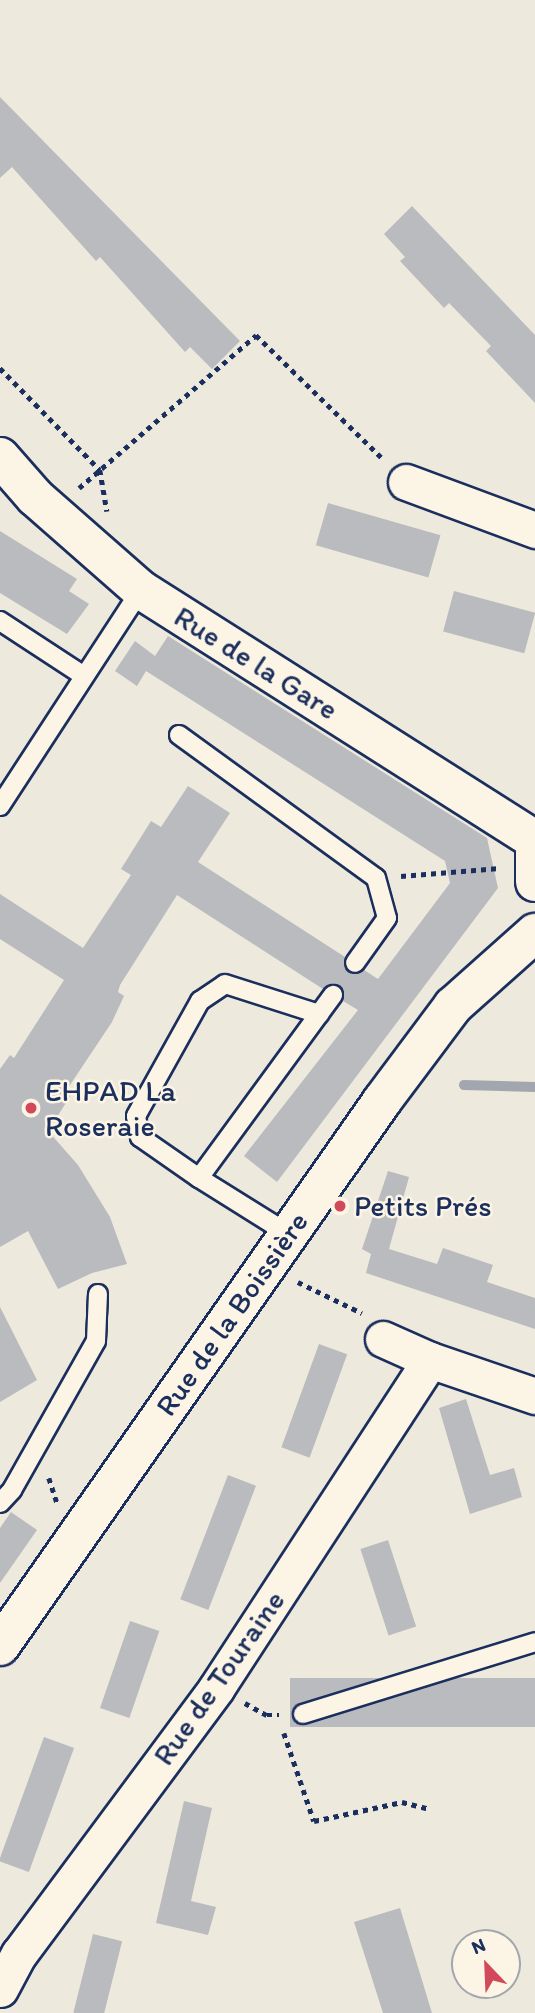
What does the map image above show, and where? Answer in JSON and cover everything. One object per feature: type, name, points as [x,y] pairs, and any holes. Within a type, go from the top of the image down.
[{"type":"main road","name":"Rue de la Gare","points":[[0,457],[51,512],[141,590],[534,860]]},
{"type":"main road","name":"Rue de la Boissière","points":[[0,1646],[279,1245],[453,1006],[535,933]]},
{"type":"street","points":[[406,482],[535,530]]},
{"type":"street","points":[[383,1339],[430,1360],[535,1396]]},
{"type":"street","name":"Rue de Touraine","points":[[0,1989],[19,1954],[217,1687],[430,1360]]},
{"type":"lane","points":[[0,806],[141,590]]},
{"type":"lane","points":[[0,621],[84,676]]},
{"type":"lane","points":[[179,736],[376,878],[387,918],[355,963]]},
{"type":"lane","points":[[279,1245],[199,1178],[140,1137],[136,1115],[200,1001],[225,984],[319,1014]]},
{"type":"lane","points":[[199,1178],[333,995]]},
{"type":"lane","points":[[0,1503],[38,1444],[96,1341],[98,1294]]},
{"type":"lane","points":[[303,1714],[535,1642]]},
{"type":"path","points":[[51,512],[256,335],[406,482]]},
{"type":"path","points":[[0,368],[100,470]]},
{"type":"path","points":[[376,878],[534,860]]},
{"type":"path","points":[[279,1245],[306,1290],[372,1317],[383,1339]]},
{"type":"path","points":[[38,1444],[56,1502],[76,1538]]},
{"type":"path","points":[[217,1687],[267,1715],[303,1714]]},
{"type":"path","points":[[278,1715],[314,1821],[402,1802],[430,1809]]},
{"type":"building","points":[[0,97],[240,341],[212,369],[190,347],[185,352],[100,257],[96,261],[12,167],[0,178]]},
{"type":"building","points":[[412,206],[535,335],[535,403],[486,351],[491,346],[449,303],[444,308],[400,261],[405,257],[384,234]]},
{"type":"building","points":[[328,503],[440,535],[428,578],[316,545]]},
{"type":"building","points":[[0,531],[77,579],[69,591],[89,604],[67,634],[0,593]]},
{"type":"building","points":[[454,591],[535,613],[524,653],[443,632]]},
{"type":"building","points":[[168,636],[487,838],[498,888],[277,1182],[244,1156],[358,1010],[343,1001],[339,985],[323,989],[177,895],[120,985],[118,992],[124,996],[112,1022],[66,1091],[71,1095],[48,1131],[78,1165],[110,1217],[127,1264],[92,1273],[58,1289],[28,1231],[0,1247],[0,1069],[10,1055],[14,1058],[64,980],[0,939],[0,894],[83,948],[131,875],[121,869],[151,821],[161,827],[188,786],[230,813],[198,862],[345,957],[345,968],[353,974],[364,970],[378,979],[450,883],[445,861],[146,671],[137,686],[115,671],[135,641],[155,656]]},
{"type":"building","points":[[388,1171],[409,1177],[389,1249],[437,1264],[443,1248],[493,1265],[487,1282],[535,1298],[535,1329],[366,1273],[371,1254],[362,1249]]},
{"type":"building","points":[[0,1307],[37,1380],[0,1402]]},
{"type":"building","points":[[319,1344],[347,1354],[310,1458],[281,1447]]},
{"type":"building","points":[[466,1399],[490,1475],[514,1468],[522,1497],[470,1514],[439,1408]]},
{"type":"building","points":[[228,1475],[256,1486],[208,1610],[180,1599]]},
{"type":"building","points":[[11,1512],[37,1530],[0,1583],[0,1528]]},
{"type":"building","points":[[388,1540],[416,1627],[389,1636],[360,1549]]},
{"type":"building","points":[[130,1621],[159,1631],[129,1718],[100,1708]]},
{"type":"building","points":[[290,1678],[535,1678],[535,1727],[290,1727]]},
{"type":"building","points":[[44,1737],[74,1748],[29,1872],[0,1861],[0,1858]]},
{"type":"building","points":[[184,1801],[212,1808],[191,1901],[216,1907],[208,1935],[156,1923]]},
{"type":"building","points":[[400,1908],[432,2013],[383,2013],[354,1922]]},
{"type":"building","points":[[93,1934],[122,1941],[104,2013],[73,2013]]},
{"type":"waterway","points":[[464,1085],[535,1087]]},
{"type":"place","name":"EHPAD La Roseraie","points":[[31,1108]]},
{"type":"place","name":"Petits Prés","points":[[340,1206]]}]
